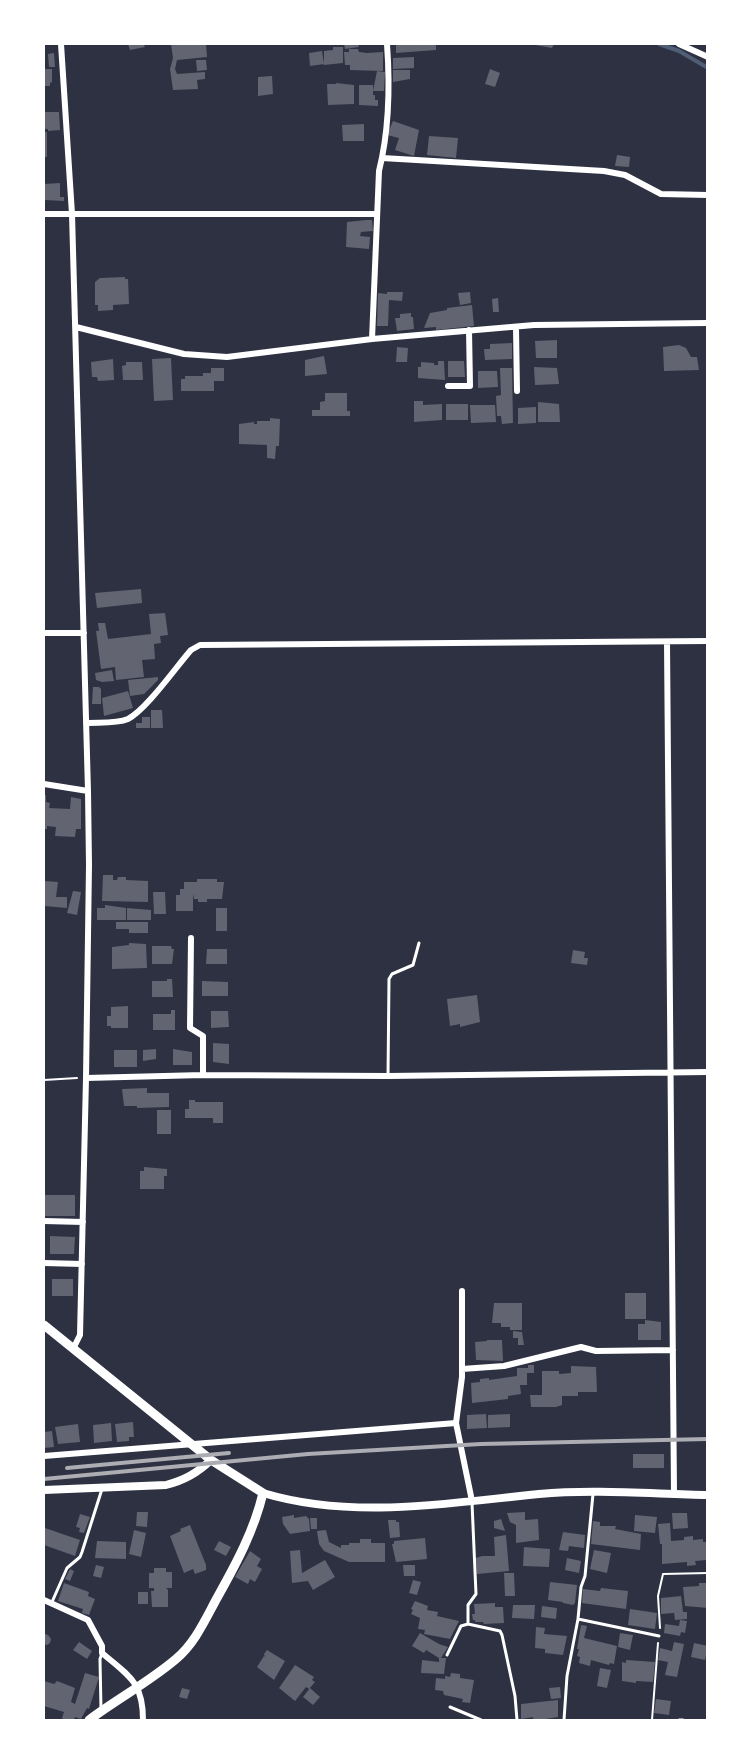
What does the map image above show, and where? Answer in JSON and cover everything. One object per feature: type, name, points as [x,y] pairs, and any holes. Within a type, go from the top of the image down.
[{"type":"main road","points":[[44,1325],[211,1460],[263,1493],[255,1524],[199,1632],[177,1658],[89,1720]]},
{"type":"street","points":[[61,44],[72,214],[76,327],[89,865],[80,1335],[73,1349]]},
{"type":"street","points":[[372,339],[379,171],[388,81],[387,44]]},
{"type":"street","points":[[680,44],[708,57]]},
{"type":"street","points":[[382,158],[604,171],[625,175],[661,194],[708,195]]},
{"type":"street","points":[[44,214],[377,214]]},
{"type":"street","points":[[76,327],[184,354],[227,357],[372,339],[470,330],[534,326],[708,323]]},
{"type":"street","points":[[516,328],[517,391]]},
{"type":"street","points":[[448,386],[470,386],[470,330]]},
{"type":"street","points":[[44,633],[84,633]]},
{"type":"street","points":[[86,723],[121,721],[129,718],[147,702],[190,650],[200,645],[708,641]]},
{"type":"street","points":[[667,642],[674,1494]]},
{"type":"street","points":[[44,784],[88,791]]},
{"type":"street","points":[[191,938],[190,1028],[203,1036],[203,1075]]},
{"type":"street","points":[[86,1078],[203,1075],[388,1076],[708,1072]]},
{"type":"street","points":[[44,1221],[83,1222]]},
{"type":"street","points":[[44,1263],[82,1263]]},
{"type":"street","points":[[462,1291],[462,1369],[456,1424],[472,1501]]},
{"type":"street","points":[[462,1369],[504,1366],[581,1347],[596,1351],[673,1350]]},
{"type":"street","points":[[44,1456],[456,1424]]},
{"type":"street","points":[[44,1490],[166,1485],[185,1480],[211,1460]]},
{"type":"street","points":[[263,1493],[313,1505],[360,1509],[540,1494],[594,1492],[708,1495]]},
{"type":"street","points":[[44,1600],[88,1620],[102,1646],[102,1653],[131,1678],[142,1696],[143,1720]]},
{"type":"lane","points":[[388,1076],[389,979],[392,974],[413,964],[419,943]]},
{"type":"lane","points":[[51,1603],[67,1568],[80,1557],[103,1487]]},
{"type":"lane","points":[[564,1720],[567,1676],[578,1619],[581,1587],[585,1576],[594,1492]]},
{"type":"lane","points":[[468,1624],[468,1605],[476,1594],[472,1501]]},
{"type":"lane","points":[[578,1619],[659,1636]]},
{"type":"lane","points":[[447,1655],[461,1626],[468,1624],[500,1631],[515,1696],[517,1720]]},
{"type":"lane","points":[[101,1710],[100,1659],[102,1653]]},
{"type":"lane","points":[[450,1707],[481,1720]]},
{"type":"path","points":[[44,1080],[86,1078]]},
{"type":"building","points":[[128,44],[148,44],[148,45],[130,50]]},
{"type":"building","points":[[171,44],[206,44],[207,57],[177,60],[175,69],[177,74],[205,72],[205,79],[197,80],[198,89],[173,90],[170,69],[173,58]]},
{"type":"building","points":[[344,44],[358,44],[359,47],[345,49]]},
{"type":"building","points":[[396,44],[436,44],[436,50],[396,53]]},
{"type":"building","points":[[530,44],[554,44],[552,48]]},
{"type":"building","points":[[333,47],[343,47],[343,63],[324,65],[324,51],[333,50]]},
{"type":"building","points":[[349,49],[358,49],[359,52],[367,53],[383,52],[383,71],[350,70],[350,65],[345,65],[344,52],[349,52]]},
{"type":"building","points":[[322,51],[324,64],[310,66],[309,53]]},
{"type":"building","points":[[54,53],[55,67],[49,67],[48,54]]},
{"type":"building","points":[[414,57],[414,68],[393,69],[393,58]]},
{"type":"building","points":[[196,60],[206,60],[207,70],[197,71]]},
{"type":"building","points":[[44,69],[52,69],[50,86],[44,86]]},
{"type":"building","points":[[490,69],[500,73],[495,87],[485,84]]},
{"type":"building","points":[[393,70],[410,70],[410,79],[393,82]]},
{"type":"building","points":[[377,71],[385,72],[384,91],[373,91]]},
{"type":"building","points":[[272,76],[273,94],[258,96],[258,77]]},
{"type":"building","points":[[327,84],[354,85],[354,104],[328,105]]},
{"type":"building","points":[[359,85],[373,85],[373,95],[375,95],[375,100],[378,100],[378,106],[359,105]]},
{"type":"building","points":[[44,112],[59,112],[60,130],[44,129]]},
{"type":"building","points":[[393,121],[419,130],[414,156],[395,150],[399,138],[387,135]]},
{"type":"building","points":[[364,124],[364,141],[343,141],[342,125]]},
{"type":"building","points":[[44,132],[47,132],[47,157],[44,157]]},
{"type":"building","points":[[429,136],[458,138],[456,158],[427,155]]},
{"type":"building","points":[[617,155],[630,157],[629,167],[615,166]]},
{"type":"building","points":[[60,183],[60,197],[64,197],[64,201],[44,200],[44,184]]},
{"type":"building","points":[[372,220],[373,231],[361,232],[360,236],[370,237],[369,249],[346,247],[347,222]]},
{"type":"building","points":[[125,277],[128,279],[129,304],[113,305],[113,310],[98,311],[98,305],[95,305],[95,282],[100,278]]},
{"type":"building","points":[[387,292],[403,292],[402,301],[389,300],[388,326],[377,326],[378,293],[387,294]]},
{"type":"building","points":[[470,292],[471,303],[460,305],[458,293]]},
{"type":"building","points":[[498,298],[499,312],[493,312],[492,299]]},
{"type":"building","points":[[472,305],[474,326],[436,330],[436,327],[424,328],[430,313]]},
{"type":"building","points":[[411,313],[414,329],[397,331],[395,318],[400,318],[400,314]]},
{"type":"building","points":[[557,340],[557,358],[536,358],[535,341]]},
{"type":"building","points":[[512,343],[512,359],[485,360],[484,349],[490,349],[490,344]]},
{"type":"building","points":[[679,345],[686,348],[691,357],[697,357],[699,370],[664,371],[663,347]]},
{"type":"building","points":[[397,347],[408,348],[407,362],[396,362]]},
{"type":"building","points":[[324,356],[327,374],[305,376],[305,360]]},
{"type":"building","points":[[171,358],[173,400],[154,401],[152,359]]},
{"type":"building","points":[[113,359],[114,380],[98,381],[97,377],[92,377],[91,362]]},
{"type":"building","points":[[438,361],[444,361],[445,380],[418,378],[418,367],[421,367],[421,362],[438,365]]},
{"type":"building","points":[[448,361],[464,361],[465,377],[448,377]]},
{"type":"building","points":[[126,362],[142,362],[143,380],[123,380],[122,366],[126,365]]},
{"type":"building","points":[[534,367],[557,368],[559,384],[535,385]]},
{"type":"building","points":[[211,368],[224,368],[224,381],[214,381],[214,391],[181,391],[181,379],[185,379],[185,376],[203,376],[203,373],[211,373]]},
{"type":"building","points":[[500,368],[512,368],[513,423],[502,424],[501,416],[497,416],[496,396],[501,395]]},
{"type":"building","points":[[478,371],[497,371],[498,387],[478,388]]},
{"type":"building","points":[[325,393],[347,393],[347,411],[350,411],[350,416],[312,416],[312,410],[320,410],[320,402],[325,401]]},
{"type":"building","points":[[414,401],[423,401],[423,405],[442,404],[442,420],[414,422]]},
{"type":"building","points":[[538,402],[559,404],[560,422],[538,422]]},
{"type":"building","points":[[446,404],[468,404],[468,420],[446,420]]},
{"type":"building","points":[[470,405],[495,405],[496,422],[471,423]]},
{"type":"building","points":[[536,407],[536,423],[518,424],[518,408]]},
{"type":"building","points":[[270,418],[280,419],[279,446],[276,446],[275,459],[267,458],[267,445],[239,444],[239,424],[254,422],[257,424],[257,421],[270,421]]},
{"type":"building","points":[[141,589],[142,603],[97,608],[95,593]]},
{"type":"building","points":[[165,613],[168,635],[160,636],[161,643],[154,644],[155,659],[142,660],[144,677],[116,680],[115,667],[101,669],[96,631],[99,631],[98,623],[105,623],[108,639],[151,634],[149,614]]},
{"type":"building","points":[[112,670],[114,681],[96,680],[95,673]]},
{"type":"building","points":[[158,677],[158,680],[144,694],[130,696],[128,680]]},
{"type":"building","points":[[93,687],[101,689],[101,704],[92,704]]},
{"type":"building","points":[[128,691],[133,708],[104,716],[102,698]]},
{"type":"building","points":[[151,710],[162,710],[163,728],[151,728]]},
{"type":"building","points":[[142,717],[150,717],[150,728],[136,728],[136,723],[142,723]]},
{"type":"building","points":[[44,795],[46,795],[46,802],[50,803],[49,808],[70,809],[71,797],[81,799],[81,829],[76,829],[75,837],[55,836],[56,827],[47,826],[47,829],[44,829]]},
{"type":"building","points":[[103,875],[113,875],[113,880],[126,877],[126,880],[148,881],[148,902],[102,901]]},
{"type":"building","points":[[197,879],[217,879],[217,882],[224,882],[222,899],[207,899],[207,902],[198,902],[198,899],[194,899],[193,894],[193,911],[176,911],[176,895],[180,895],[180,889],[184,889],[184,882],[197,882]]},
{"type":"building","points":[[44,881],[58,882],[56,897],[67,897],[67,908],[44,906]]},
{"type":"building","points":[[73,891],[81,892],[77,915],[67,913]]},
{"type":"building","points":[[153,892],[165,892],[166,914],[154,914]]},
{"type":"building","points":[[105,905],[126,908],[126,920],[97,920],[97,908],[105,908]]},
{"type":"building","points":[[127,908],[151,910],[151,920],[127,920]]},
{"type":"building","points":[[216,908],[227,908],[227,931],[216,931]]},
{"type":"building","points":[[116,922],[148,922],[148,933],[129,933],[129,929],[116,929]]},
{"type":"building","points":[[129,943],[146,944],[147,968],[112,969],[112,947],[129,945]]},
{"type":"building","points":[[152,946],[171,946],[174,949],[172,964],[152,964]]},
{"type":"building","points":[[207,949],[227,949],[227,964],[206,964]]},
{"type":"building","points":[[573,950],[585,952],[584,958],[588,958],[587,965],[571,963]]},
{"type":"building","points":[[167,979],[172,979],[173,997],[152,997],[152,981],[167,981]]},
{"type":"building","points":[[202,981],[228,982],[228,996],[202,996]]},
{"type":"building","points":[[477,995],[480,1022],[460,1027],[460,1024],[450,1026],[447,999]]},
{"type":"building","points":[[128,1006],[128,1028],[107,1026],[107,1016],[111,1016],[111,1007]]},
{"type":"building","points":[[171,1010],[175,1010],[175,1030],[153,1030],[153,1014],[171,1014]]},
{"type":"building","points":[[211,1011],[228,1011],[229,1027],[211,1028]]},
{"type":"building","points":[[213,1043],[229,1044],[229,1064],[213,1062]]},
{"type":"building","points":[[156,1049],[156,1059],[143,1061],[143,1050]]},
{"type":"building","points":[[173,1049],[192,1052],[192,1065],[173,1065]]},
{"type":"building","points":[[114,1050],[137,1050],[137,1067],[114,1067]]},
{"type":"building","points":[[147,1088],[147,1093],[169,1093],[169,1107],[124,1106],[122,1089]]},
{"type":"building","points":[[189,1100],[223,1102],[223,1123],[213,1123],[213,1118],[185,1118],[185,1109],[189,1109]]},
{"type":"building","points":[[157,1110],[171,1110],[171,1134],[157,1134]]},
{"type":"building","points":[[144,1167],[167,1169],[167,1176],[164,1176],[164,1189],[140,1189],[140,1171],[144,1171]]},
{"type":"building","points":[[44,1195],[75,1195],[75,1216],[44,1216]]},
{"type":"building","points":[[50,1236],[75,1237],[74,1254],[50,1254]]},
{"type":"building","points":[[52,1279],[73,1279],[73,1296],[52,1296]]},
{"type":"building","points":[[625,1293],[646,1293],[646,1319],[625,1319]]},
{"type":"building","points":[[494,1303],[522,1303],[522,1330],[510,1330],[510,1327],[501,1327],[501,1323],[492,1323]]},
{"type":"building","points":[[645,1320],[661,1322],[661,1340],[638,1340],[638,1324],[645,1324]]},
{"type":"building","points":[[513,1331],[522,1332],[524,1345],[518,1345],[518,1338],[513,1338]]},
{"type":"building","points":[[502,1340],[503,1361],[476,1360],[475,1342]]},
{"type":"building","points":[[528,1365],[534,1365],[534,1373],[527,1373],[527,1385],[520,1385],[521,1394],[508,1396],[508,1399],[472,1403],[471,1383],[480,1382],[480,1379],[517,1376],[517,1368],[528,1368]]},
{"type":"building","points":[[571,1366],[596,1367],[597,1392],[578,1392],[578,1396],[562,1396],[562,1405],[556,1407],[531,1407],[530,1395],[542,1395],[542,1371],[559,1371],[559,1374],[571,1373]]},
{"type":"building","points":[[486,1414],[487,1428],[467,1429],[467,1415]]},
{"type":"building","points":[[510,1414],[510,1427],[488,1428],[488,1415]]},
{"type":"building","points":[[133,1422],[134,1437],[129,1437],[129,1441],[117,1442],[115,1424]]},
{"type":"building","points":[[111,1423],[112,1441],[94,1443],[93,1425]]},
{"type":"building","points":[[78,1424],[80,1442],[58,1444],[55,1427]]},
{"type":"building","points":[[52,1431],[54,1447],[44,1448],[44,1432]]},
{"type":"building","points":[[633,1454],[664,1454],[664,1468],[633,1468]]},
{"type":"building","points":[[137,1512],[148,1512],[147,1527],[136,1526]]},
{"type":"building","points":[[525,1512],[525,1520],[538,1519],[539,1540],[516,1543],[516,1525],[510,1522],[507,1513]]},
{"type":"building","points":[[672,1513],[687,1513],[688,1528],[673,1529]]},
{"type":"building","points":[[80,1514],[90,1517],[84,1533],[79,1532],[80,1528],[76,1527]]},
{"type":"building","points":[[294,1515],[294,1518],[306,1516],[309,1519],[310,1531],[290,1534],[283,1524],[282,1517]]},
{"type":"building","points":[[635,1515],[657,1517],[655,1533],[634,1531]]},
{"type":"building","points":[[310,1518],[317,1518],[317,1529],[311,1529]]},
{"type":"building","points":[[501,1519],[505,1531],[494,1528],[494,1521]]},
{"type":"building","points":[[388,1520],[399,1522],[400,1537],[390,1538]]},
{"type":"building","points":[[593,1521],[600,1522],[600,1526],[616,1526],[615,1529],[641,1534],[640,1550],[591,1544]]},
{"type":"building","points":[[670,1523],[671,1541],[684,1540],[684,1537],[693,1536],[693,1540],[703,1539],[703,1542],[706,1542],[707,1560],[695,1561],[696,1565],[687,1566],[687,1562],[662,1564],[662,1544],[660,1544],[658,1524]]},
{"type":"building","points":[[190,1525],[206,1565],[206,1570],[195,1574],[193,1569],[184,1573],[170,1536]]},
{"type":"building","points":[[45,1528],[80,1540],[75,1556],[44,1545]]},
{"type":"building","points":[[134,1530],[146,1533],[141,1557],[129,1554]]},
{"type":"building","points":[[326,1530],[329,1542],[341,1548],[341,1545],[360,1543],[360,1539],[371,1539],[371,1543],[385,1543],[385,1562],[349,1562],[324,1551],[319,1544],[317,1531]]},
{"type":"building","points":[[563,1532],[585,1535],[584,1548],[569,1546],[568,1551],[559,1550]]},
{"type":"building","points":[[506,1535],[509,1571],[477,1574],[476,1558],[495,1556],[494,1537]]},
{"type":"building","points":[[425,1538],[427,1559],[396,1562],[392,1544],[394,1541]]},
{"type":"building","points":[[97,1541],[126,1542],[126,1559],[95,1558]]},
{"type":"building","points":[[219,1541],[231,1547],[226,1556],[214,1550]]},
{"type":"building","points":[[524,1547],[550,1549],[549,1567],[523,1566]]},
{"type":"building","points":[[300,1550],[302,1573],[325,1560],[335,1577],[313,1590],[308,1581],[292,1583],[290,1551]]},
{"type":"building","points":[[594,1550],[611,1553],[607,1573],[590,1569]]},
{"type":"building","points":[[250,1551],[261,1559],[257,1566],[262,1569],[255,1582],[250,1579],[248,1584],[235,1577]]},
{"type":"building","points":[[567,1558],[581,1561],[579,1573],[565,1570]]},
{"type":"building","points":[[96,1565],[104,1567],[101,1578],[93,1576]]},
{"type":"building","points":[[403,1565],[415,1565],[415,1576],[404,1576]]},
{"type":"building","points":[[154,1568],[166,1568],[166,1572],[172,1572],[172,1588],[166,1588],[168,1607],[152,1607],[151,1591],[154,1591],[154,1588],[149,1588],[149,1573],[154,1573]]},
{"type":"building","points":[[70,1569],[74,1571],[70,1581],[65,1579]]},
{"type":"building","points":[[504,1573],[514,1573],[515,1596],[505,1596]]},
{"type":"building","points":[[413,1580],[421,1582],[417,1595],[409,1593]]},
{"type":"building","points":[[550,1582],[577,1585],[575,1603],[573,1605],[548,1600]]},
{"type":"building","points":[[64,1583],[89,1592],[88,1596],[95,1599],[89,1615],[82,1613],[83,1609],[58,1601]]},
{"type":"building","points":[[699,1583],[708,1583],[708,1608],[685,1606],[683,1587],[699,1586]]},
{"type":"building","points":[[601,1588],[628,1591],[626,1609],[582,1603],[583,1589],[600,1591]]},
{"type":"building","points":[[138,1592],[148,1592],[148,1604],[138,1604]]},
{"type":"building","points":[[681,1596],[683,1612],[687,1612],[687,1619],[675,1620],[674,1613],[661,1614],[661,1598]]},
{"type":"building","points":[[415,1601],[428,1606],[427,1610],[438,1612],[437,1616],[459,1621],[450,1639],[424,1634],[425,1630],[418,1629],[420,1618],[411,1614]]},
{"type":"building","points":[[495,1603],[495,1607],[503,1607],[504,1623],[484,1624],[473,1620],[474,1604]]},
{"type":"building","points":[[513,1605],[535,1605],[534,1619],[512,1618]]},
{"type":"building","points":[[542,1606],[557,1608],[556,1619],[541,1617]]},
{"type":"building","points":[[630,1609],[657,1613],[655,1629],[628,1625]]},
{"type":"building","points":[[680,1620],[687,1621],[685,1633],[681,1632],[680,1636],[664,1633],[665,1624],[679,1626]]},
{"type":"building","points":[[581,1625],[587,1626],[584,1638],[617,1646],[614,1664],[609,1665],[591,1660],[590,1666],[579,1663],[580,1657],[577,1656],[579,1649],[577,1649]]},
{"type":"building","points":[[536,1627],[545,1628],[544,1634],[567,1636],[563,1655],[545,1653],[545,1649],[535,1648]]},
{"type":"building","points":[[420,1633],[448,1647],[441,1658],[446,1658],[444,1674],[421,1673],[422,1660],[439,1662],[439,1658],[426,1650],[424,1653],[412,1646]]},
{"type":"building","points":[[620,1633],[633,1635],[630,1650],[618,1647]]},
{"type":"building","points":[[46,1634],[51,1639],[47,1645],[44,1644]]},
{"type":"building","points":[[79,1642],[92,1651],[87,1659],[73,1650]]},
{"type":"building","points":[[674,1642],[684,1644],[677,1677],[665,1675],[668,1662],[658,1660],[660,1648],[672,1651]]},
{"type":"building","points":[[694,1643],[708,1646],[705,1660],[691,1657]]},
{"type":"building","points":[[267,1650],[285,1661],[274,1680],[257,1667],[265,1657]]},
{"type":"building","points":[[626,1660],[655,1662],[653,1682],[622,1681],[622,1662],[626,1663]]},
{"type":"building","points":[[295,1665],[314,1677],[312,1680],[315,1682],[309,1689],[306,1687],[295,1701],[279,1688]]},
{"type":"building","points":[[600,1668],[611,1670],[607,1688],[597,1686]]},
{"type":"building","points":[[85,1673],[99,1677],[89,1709],[87,1708],[81,1719],[75,1717],[74,1720],[64,1720],[62,1718],[64,1712],[44,1706],[44,1681],[54,1684],[57,1681],[75,1688],[71,1702],[75,1704]]},
{"type":"building","points":[[451,1673],[460,1674],[460,1678],[474,1680],[470,1703],[444,1695],[443,1691],[435,1690],[436,1678],[445,1679],[445,1676],[450,1677]]},
{"type":"building","points":[[560,1687],[561,1698],[551,1699],[549,1688]]},
{"type":"building","points":[[182,1688],[190,1690],[187,1699],[179,1697]]},
{"type":"building","points":[[310,1688],[320,1697],[313,1705],[303,1697]]},
{"type":"building","points":[[656,1699],[671,1701],[669,1715],[654,1713]]},
{"type":"building","points":[[558,1700],[558,1717],[539,1720],[533,1720],[533,1717],[521,1719],[521,1704]]},
{"type":"waterway","points":[[659,44],[679,51],[708,68]]},
{"type":"railway","points":[[44,1479],[308,1454],[481,1444],[708,1439]]},
{"type":"railway","points":[[67,1468],[229,1453]]}]
